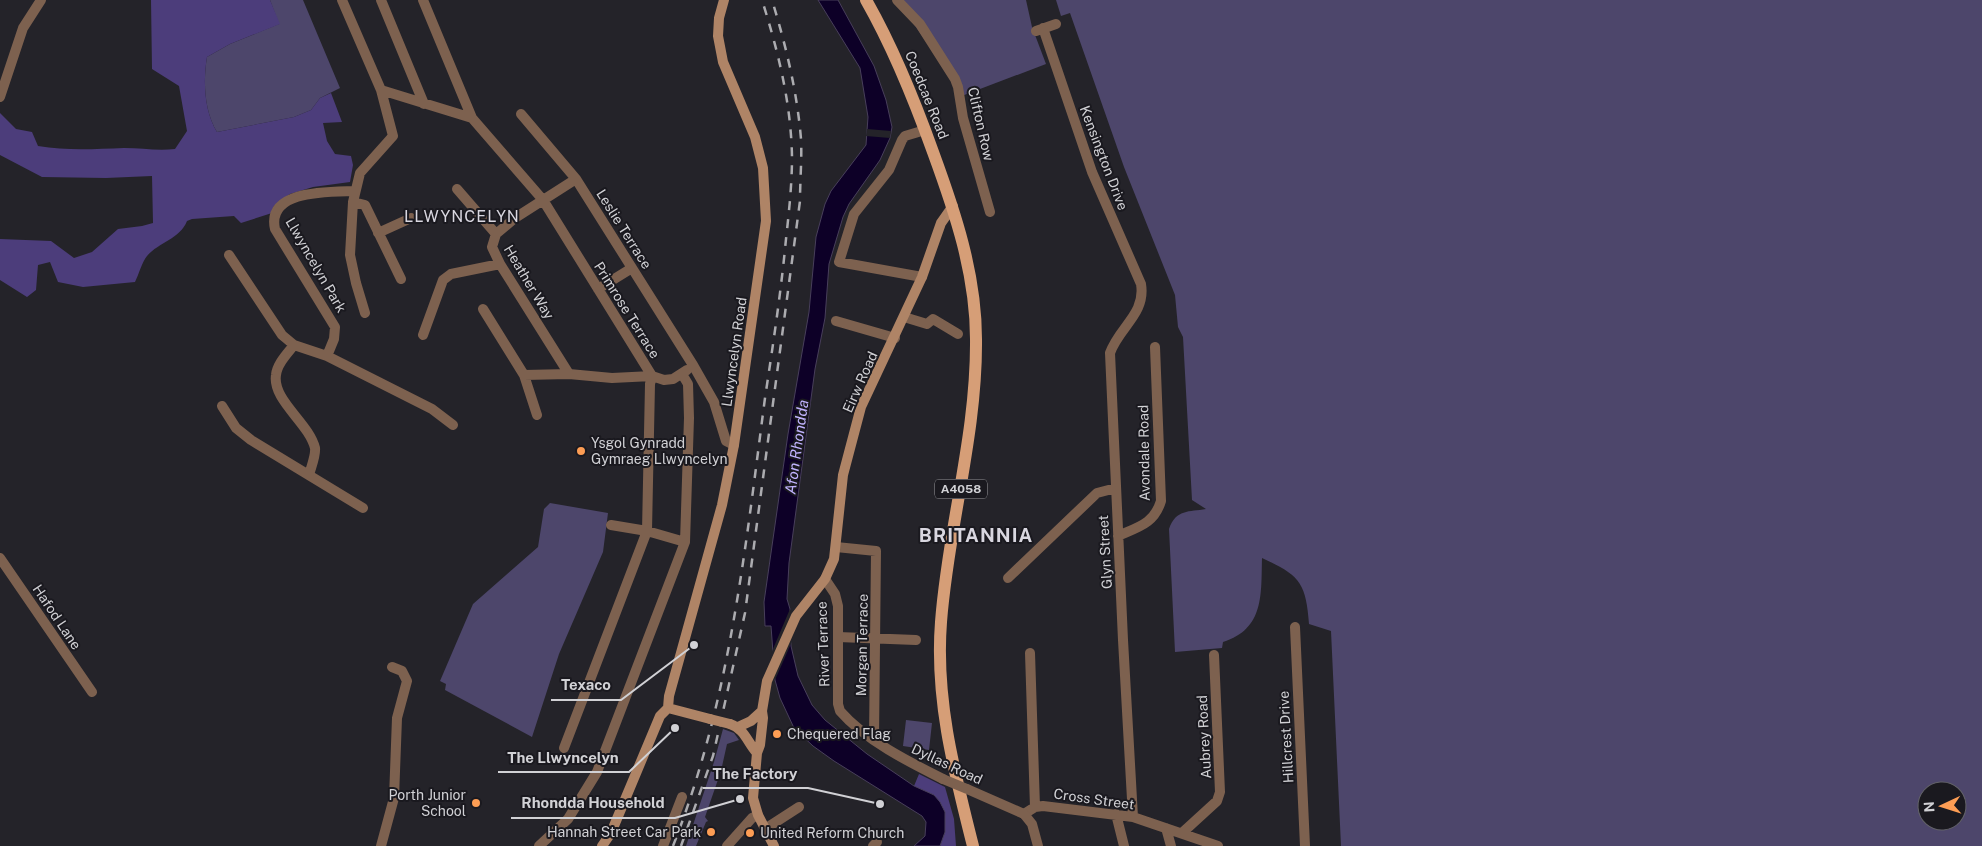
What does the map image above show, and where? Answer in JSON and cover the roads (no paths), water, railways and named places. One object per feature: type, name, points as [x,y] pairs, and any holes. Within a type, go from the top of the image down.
[{"type":"main road","name":"Llwyncelyn Road","points":[[668,708],[669,696],[722,505],[734,445],[766,221],[763,168],[755,137],[723,62],[718,36],[719,18],[724,0]]},
{"type":"main road","name":"Coedcae Road","points":[[866,0],[911,89],[953,206]]},
{"type":"main road","name":"Eirw Road","points":[[774,846],[758,816],[753,798],[757,753],[764,718],[762,711],[765,691],[796,616],[825,579],[834,559],[843,475],[861,407],[922,278],[941,223],[953,206]]},
{"type":"main road","name":"A4058","points":[[953,206],[966,254],[972,288],[976,346],[971,424],[941,621],[940,678],[949,750],[973,846]]},
{"type":"main road","points":[[602,846],[611,833],[660,716],[668,708],[734,726],[746,736],[757,753]]},
{"type":"main road","points":[[734,726],[751,721],[762,711]]},
{"type":"street","points":[[0,97],[22,28],[41,0]]},
{"type":"street","points":[[342,0],[381,90],[393,136],[360,173],[354,197],[350,255],[365,313]]},
{"type":"street","points":[[381,0],[424,104]]},
{"type":"street","points":[[423,0],[472,118]]},
{"type":"street","name":"Clifton Row","points":[[897,0],[920,24],[955,79],[963,118],[990,212]]},
{"type":"street","name":"Kensington Drive","points":[[1056,24],[1040,30],[1092,172],[1141,284],[1143,295]]},
{"type":"street","points":[[381,90],[472,118]]},
{"type":"street","name":"Leslie Terrace","points":[[521,114],[576,179],[693,365],[714,402],[726,441],[734,445]]},
{"type":"street","name":"Primrose Terrace","points":[[472,118],[543,200],[652,376],[650,384],[647,531],[564,748]]},
{"type":"street","points":[[922,278],[839,262],[854,214],[890,170],[902,140],[905,136],[925,130]]},
{"type":"street","name":"Heather Way","points":[[569,374],[500,264],[492,247],[496,234],[576,179]]},
{"type":"street","points":[[457,189],[496,234]]},
{"type":"street","name":"Llwyncelyn Park","points":[[327,356],[334,339],[335,327],[276,228],[274,221],[278,208],[296,197],[313,192],[354,197]]},
{"type":"street","points":[[354,197],[365,205],[401,279]]},
{"type":"street","points":[[378,233],[411,218]]},
{"type":"street","points":[[229,255],[282,335],[294,345],[327,356],[432,409],[453,425]]},
{"type":"street","points":[[423,335],[443,280],[451,274],[500,264]]},
{"type":"street","points":[[598,289],[632,268]]},
{"type":"street","name":"Glyn Street","points":[[1133,817],[1110,353],[1114,343],[1140,306],[1143,295]]},
{"type":"street","points":[[483,309],[524,375],[537,415]]},
{"type":"street","points":[[904,317],[927,324],[933,319],[958,334]]},
{"type":"street","points":[[836,321],[895,338]]},
{"type":"street","points":[[294,345],[280,363],[276,375],[276,390],[310,435],[316,450],[309,475]]},
{"type":"street","name":"Avondale Road","points":[[1118,536],[1148,522],[1158,513],[1161,501],[1155,347]]},
{"type":"street","points":[[524,375],[569,374],[612,378],[652,376],[664,380],[673,379],[693,365]]},
{"type":"street","points":[[539,846],[568,819],[597,772],[685,542],[689,401],[688,384],[682,374]]},
{"type":"street","points":[[222,406],[236,428],[251,440],[363,508]]},
{"type":"street","points":[[1008,578],[1097,493],[1116,488]]},
{"type":"street","points":[[611,525],[647,531],[685,542]]},
{"type":"street","name":"Morgan Terrace","points":[[836,547],[876,551],[874,739]]},
{"type":"street","name":"Hafod Lane","points":[[0,558],[92,692]]},
{"type":"street","name":"River Terrace","points":[[825,579],[835,594],[838,606],[838,704],[840,711]]},
{"type":"street","name":"Hillcrest Drive","points":[[1295,627],[1305,846]]},
{"type":"street","points":[[838,637],[916,640]]},
{"type":"street","points":[[1030,653],[1035,807]]},
{"type":"street","name":"Aubrey Road","points":[[1182,833],[1216,801],[1220,792],[1214,655]]},
{"type":"street","points":[[381,846],[394,798],[397,718],[407,681],[402,671],[392,667]]},
{"type":"street","name":"Dyllas Road","points":[[840,711],[874,739],[900,757],[943,779],[1024,814]]},
{"type":"street","points":[[663,846],[682,797]]},
{"type":"street","points":[[765,829],[799,806]]},
{"type":"street","name":"Cross Street","points":[[1024,814],[1035,807],[1116,814],[1133,817],[1218,846]]},
{"type":"street","points":[[1024,814],[1032,824],[1038,846]]},
{"type":"street","points":[[1116,814],[1124,846]]},
{"type":"street","points":[[727,846],[752,818],[758,816]]},
{"type":"street","points":[[1166,828],[1171,846]]},
{"type":"water","name":"Afon Rhondda","points":[[818,0],[838,0],[874,66],[886,100],[892,127],[890,138],[880,160],[849,204],[843,217],[829,264],[825,318],[815,369],[789,563],[787,599],[790,609],[791,646],[798,676],[812,705],[825,720],[867,754],[914,786],[934,795],[940,802],[945,812],[945,832],[940,846],[914,846],[925,836],[926,822],[922,816],[834,761],[813,746],[794,728],[780,698],[775,680],[771,626],[765,626],[764,602],[788,434],[809,312],[816,237],[825,204],[831,191],[866,145],[868,117],[860,68]]},
{"type":"railway","points":[[673,846],[709,736],[733,625],[784,259],[791,188],[791,137],[783,77],[762,0]]},
{"type":"railway","points":[[681,846],[713,756],[745,613],[800,201],[801,139],[797,104],[772,0]]},
{"type":"place","name":"Ysgol Gynradd Gymraeg Llwyncelyn","points":[[581,451]]},
{"type":"place","name":"Texaco","points":[[694,645]]},
{"type":"place","name":"The Llwyncelyn","points":[[675,728]]},
{"type":"place","name":"Chequered Flag","points":[[777,734]]},
{"type":"place","name":"Rhondda Household","points":[[740,799]]},
{"type":"place","name":"Porth Junior School","points":[[476,803]]},
{"type":"place","name":"The Factory","points":[[880,804]]},
{"type":"place","name":"Hannah Street Car Park","points":[[711,832]]},
{"type":"place","name":"United Reform Church","points":[[750,833]]},
{"type":"district","name":"LLWYNCELYN","points":[[462,216]]},
{"type":"district","name":"BRITANNIA","points":[[976,535]]}]
